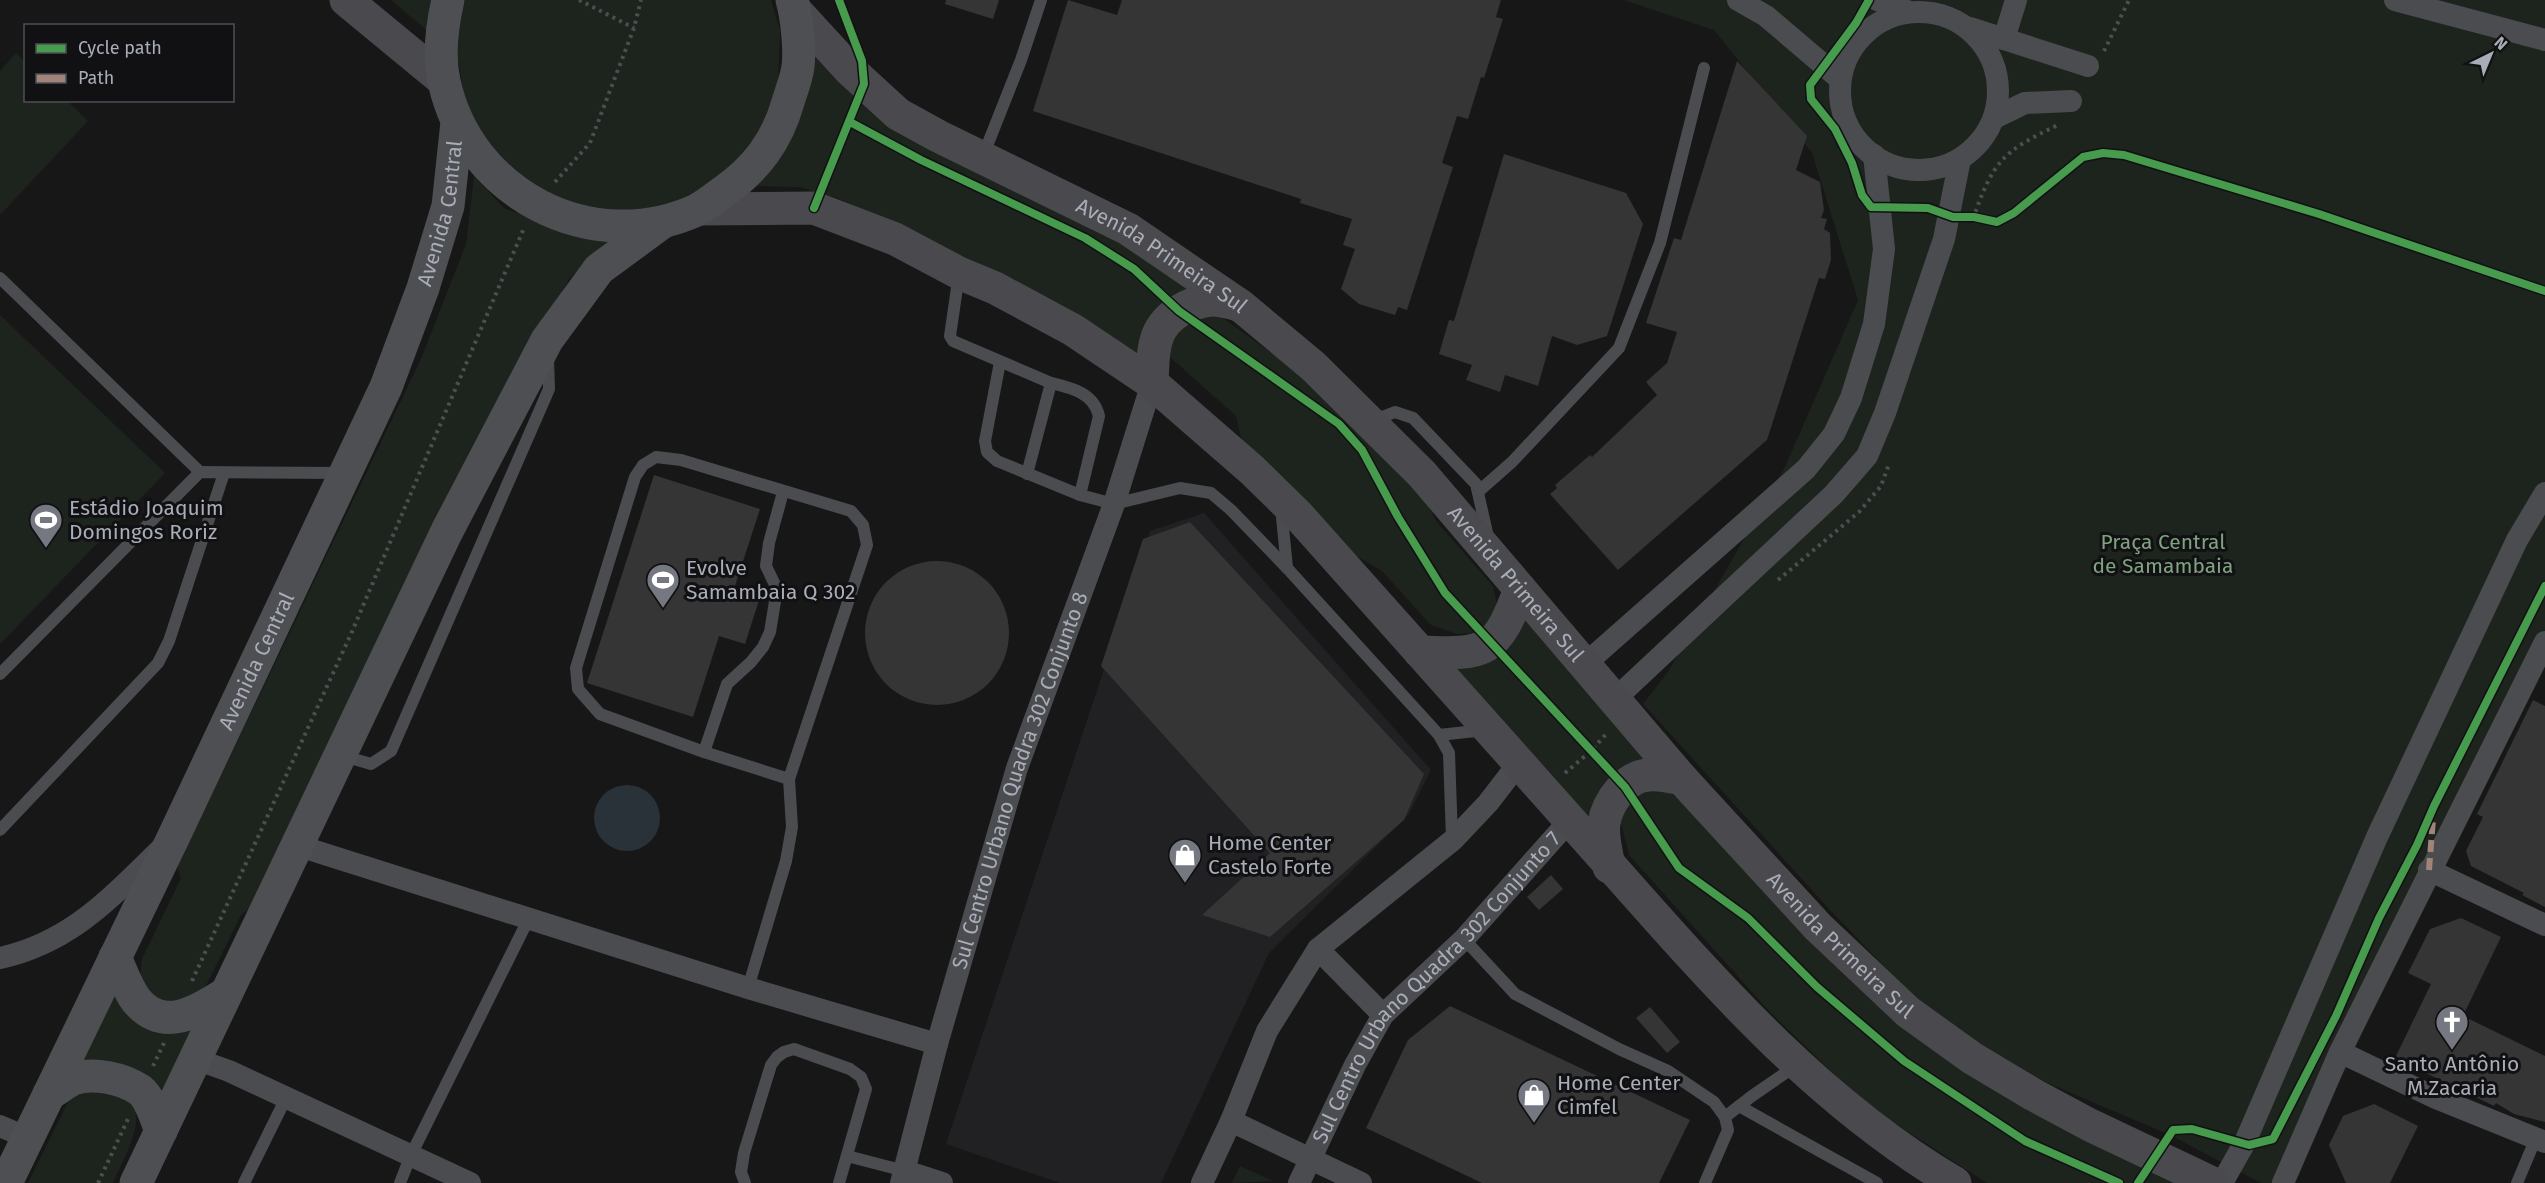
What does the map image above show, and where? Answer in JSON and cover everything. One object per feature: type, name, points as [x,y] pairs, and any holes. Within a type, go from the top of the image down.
[{"type":"main road","points":[[346,0],[443,80]]},
{"type":"main road","points":[[448,0],[441,33],[443,80],[457,122],[489,170],[534,205],[575,221],[619,227],[663,222],[699,209],[747,175],[781,126],[798,70],[794,5]]},
{"type":"main road","name":"Avenida Primeira Sul","points":[[794,5],[850,70],[898,114],[1128,229],[1241,306],[1313,366],[1422,474],[1682,779],[1818,927],[1908,1012],[1972,1058],[2034,1095],[2090,1125],[2212,1183]]},
{"type":"main road","name":"Avenida Central","points":[[6,1183],[14,1132],[49,1094],[174,836],[386,387],[423,288],[448,206],[457,122]]},
{"type":"main road","points":[[699,209],[814,208],[895,239],[959,273],[995,288],[1073,330],[1152,383],[1280,497],[1570,820],[1609,867],[1737,1006],[1798,1065],[1869,1127],[1955,1183]]},
{"type":"main road","points":[[136,1183],[447,531],[547,340],[599,269],[663,222]]},
{"type":"main road","points":[[1152,383],[1153,356],[1158,335],[1167,320],[1179,310],[1195,303],[1214,299],[1241,306]]},
{"type":"main road","points":[[1420,652],[1470,652],[1491,645],[1508,621],[1520,589]]},
{"type":"main road","points":[[1609,867],[1604,826],[1613,799],[1633,780],[1649,775],[1682,779]]},
{"type":"main road","points":[[115,957],[136,1000],[158,1016],[176,1018],[199,1011],[225,994]]},
{"type":"main road","points":[[49,1094],[72,1080],[92,1076],[116,1079],[141,1091],[153,1110],[160,1131]]},
{"type":"street","points":[[1738,0],[1766,16],[1840,79]]},
{"type":"street","points":[[1877,0],[1910,12],[1938,14],[1954,19],[1968,28],[2088,66]]},
{"type":"street","points":[[2004,39],[2016,0]]},
{"type":"street","points":[[2395,0],[2545,40]]},
{"type":"street","points":[[1910,12],[1889,17],[1874,24],[1852,48],[1840,79],[1840,96],[1846,120],[1859,142],[1874,155],[1900,168],[1934,169],[1960,159],[1977,146],[1987,133],[1994,118],[1999,85],[1996,69],[1989,53],[1968,28]]},
{"type":"street","points":[[1994,118],[2025,104],[2071,100]]},
{"type":"street","points":[[1585,664],[1806,470],[1834,434],[1851,398],[1874,324],[1884,249],[1874,155]]},
{"type":"street","points":[[1615,699],[1834,494],[1867,456],[1885,413],[1941,250],[1960,159]]},
{"type":"street","name":"Sul Centro Urbano Quadra 302 Conjunto 8","points":[[903,1177],[937,1044],[1017,768],[1114,504],[1152,383]]},
{"type":"street","points":[[2222,1183],[2245,1142],[2377,837],[2517,540],[2545,493]]},
{"type":"street","points":[[2283,1183],[2340,1052],[2545,642]]},
{"type":"street","points":[[1202,1183],[1231,1121],[1267,1031],[1318,949],[1452,840],[1488,804],[1518,764]]},
{"type":"street","name":"Sul Centro Urbano Quadra 302 Conjunto 7","points":[[1299,1183],[1355,1065],[1383,1015],[1464,939],[1570,820]]},
{"type":"street","points":[[0,958],[28,952],[63,935],[95,912],[174,836]]},
{"type":"street","points":[[296,845],[748,988],[937,1044]]},
{"type":"street","points":[[2429,870],[2545,925]]},
{"type":"street","points":[[1318,949],[1383,1015]]},
{"type":"street","points":[[2340,1052],[2436,1098],[2540,1140]]},
{"type":"street","points":[[195,1059],[229,1071],[470,1183]]},
{"type":"street","points":[[1231,1121],[1360,1183]]},
{"type":"street","points":[[903,1177],[942,1183]]},
{"type":"lane","points":[[982,158],[1021,60],[1041,0]]},
{"type":"lane","points":[[1479,491],[1512,462],[1618,348],[1660,243],[1704,68]]},
{"type":"lane","points":[[959,273],[950,336],[953,342],[1051,383],[1076,390],[1096,406],[1099,416],[1080,495]]},
{"type":"lane","points":[[0,278],[200,472],[344,473]]},
{"type":"lane","points":[[339,755],[371,764],[391,751],[549,389],[547,340]]},
{"type":"lane","points":[[1000,362],[985,441],[987,452],[997,461],[1027,474],[1080,495],[1114,504],[1180,488],[1211,493],[1231,510],[1287,568],[1439,735],[1449,753],[1452,840]]},
{"type":"lane","points":[[1027,474],[1051,383]]},
{"type":"lane","points":[[1369,422],[1395,412],[1413,418],[1471,477],[1479,491],[1492,556]]},
{"type":"lane","points":[[748,988],[786,861],[792,827],[789,779],[867,545],[862,525],[851,511],[681,460],[656,457],[643,465],[635,477],[576,668],[578,689],[600,714],[704,752],[789,779]]},
{"type":"lane","points":[[0,674],[200,472]]},
{"type":"lane","points":[[0,830],[158,663],[169,641],[224,473]]},
{"type":"lane","points":[[704,752],[727,684],[752,662],[763,648],[771,632],[777,589],[766,566],[769,543],[783,492]]},
{"type":"lane","points":[[1280,497],[1287,568]]},
{"type":"lane","points":[[1439,735],[1489,730]]},
{"type":"lane","points":[[400,1183],[411,1155],[529,918]]},
{"type":"lane","points":[[1464,939],[1515,994],[1619,1049],[1668,1071],[1714,1102],[1725,1117],[1728,1130],[1705,1183]]},
{"type":"lane","points":[[745,1183],[741,1172],[743,1162],[771,1065],[784,1052],[794,1050],[850,1069],[861,1077],[866,1089],[838,1183]]},
{"type":"lane","points":[[1725,1117],[1798,1065]]},
{"type":"lane","points":[[244,1183],[286,1098]]},
{"type":"lane","points":[[1739,1106],[1877,1183]]},
{"type":"lane","points":[[2517,1183],[2540,1140]]},
{"type":"lane","points":[[847,1156],[903,1177]]},
{"type":"path","points":[[579,0],[634,28]]},
{"type":"path","points":[[98,1183],[351,634],[534,205],[590,143],[634,28],[641,0]]},
{"type":"path","points":[[1949,215],[1982,218]]},
{"type":"path","points":[[1583,743],[1625,787]]},
{"type":"shaded area","name":"Home Center Castelo Forte","points":[[1204,513],[1431,770],[1409,814],[1269,953],[1161,1183],[1060,1183],[946,1144],[1150,531]]},
{"type":"shaded area","points":[[627,785],[639,788],[650,795],[657,806],[660,818],[657,830],[650,841],[639,848],[627,851],[615,848],[604,841],[597,830],[594,818],[597,806],[604,795],[615,788]]},
{"type":"green space","points":[[391,0],[437,0],[430,33]]},
{"type":"green space","points":[[465,0],[771,0],[780,30],[778,83],[759,133],[725,174],[680,202],[627,213],[574,207],[526,183],[487,146],[464,98],[456,45]]},
{"type":"green space","name":"Praça Central de Samambaia","points":[[1623,0],[2545,0],[2545,642],[2431,872],[2348,1066],[2276,1183],[2261,1183],[2170,1135],[2045,1082],[1929,1013],[1831,911],[1643,704],[1668,672],[1785,467],[1858,300],[1812,153],[1714,30]]},
{"type":"green space","points":[[16,53],[24,61],[24,102],[68,102],[88,121],[0,215],[0,71]]},
{"type":"green space","points":[[813,53],[1123,236],[1205,289],[1149,360],[929,242],[840,199],[799,187],[748,186]]},
{"type":"green space","points":[[474,176],[504,208],[573,234],[614,238],[570,278],[538,334],[264,898],[241,915],[203,992],[167,1009],[139,985],[142,959],[181,878],[177,867],[421,359],[466,244]]},
{"type":"green space","points":[[1217,314],[1290,366],[1422,491],[1436,521],[1493,586],[1497,605],[1489,621],[1475,633],[1457,634],[1431,625],[1382,571],[1351,553],[1242,442],[1236,416],[1171,358],[1164,341],[1170,324]]},
{"type":"green space","name":"Estádio Joaquim Domingos Roriz","points":[[0,315],[165,473],[0,644]]},
{"type":"green space","points":[[1524,608],[1662,765],[1589,827],[1451,669]]},
{"type":"green space","points":[[1657,779],[1920,1031],[2204,1183],[1987,1183],[1865,1104],[1770,1012],[1629,855],[1620,819],[1632,788]]},
{"type":"green space","points":[[114,986],[198,1027],[161,1106],[76,1065]]},
{"type":"green space","points":[[116,1089],[133,1106],[136,1123],[130,1145],[113,1183],[28,1183],[68,1102],[80,1093]]},
{"type":"green space","points":[[1240,1166],[1273,1181],[1232,1183]]},
{"type":"building","points":[[946,0],[999,0],[993,19],[945,4]]},
{"type":"building","points":[[1068,0],[1117,15],[1122,0],[1501,0],[1496,17],[1503,19],[1484,78],[1481,77],[1468,119],[1457,116],[1442,163],[1453,167],[1407,310],[1398,307],[1395,315],[1359,304],[1341,289],[1355,249],[1343,245],[1352,219],[1300,203],[1301,199],[1033,111]]},
{"type":"building","points":[[1737,61],[1807,136],[1796,170],[1820,182],[1824,210],[1821,218],[1827,219],[1824,229],[1830,233],[1831,260],[1825,279],[1819,278],[1767,440],[1618,570],[1550,494],[1557,488],[1555,485],[1590,455],[1592,457],[1657,395],[1646,382],[1667,363],[1677,332],[1646,323],[1674,238],[1681,240]]},
{"type":"building","points":[[1504,154],[1626,193],[1643,224],[1607,336],[1577,345],[1552,336],[1538,386],[1505,375],[1500,392],[1466,380],[1472,365],[1439,354],[1449,320],[1454,321]]},
{"type":"building","points":[[654,475],[760,509],[734,589],[760,597],[745,644],[719,636],[693,717],[587,683]]},
{"type":"building","points":[[1190,522],[1424,774],[1404,820],[1270,937],[1202,915],[1270,853],[1101,666],[1143,539]]},
{"type":"building","points":[[937,561],[965,566],[988,582],[1004,605],[1009,633],[1004,661],[988,684],[965,700],[937,705],[909,700],[886,684],[870,661],[865,633],[870,605],[886,582],[909,566]]},
{"type":"building","points":[[2533,700],[2545,706],[2545,907],[2522,895],[2524,893],[2471,866],[2466,851],[2483,817],[2477,814]]},
{"type":"building","points":[[1551,875],[1563,889],[1539,910],[1527,897]]},
{"type":"building","points":[[2461,918],[2501,937],[2463,1016],[2545,1056],[2545,1122],[2514,1114],[2496,1103],[2494,1106],[2395,1058],[2431,984],[2408,973],[2430,929]]},
{"type":"building","points":[[1450,1006],[1690,1120],[1659,1183],[1482,1183],[1366,1128],[1408,1040]]},
{"type":"building","points":[[1650,1007],[1680,1042],[1667,1053],[1636,1018]]},
{"type":"building","points":[[2374,1104],[2418,1126],[2390,1183],[2346,1183],[2329,1145],[2343,1116]]},
{"type":"marked path","points":[[2429,870],[2433,819]]},
{"type":"cycle path","points":[[814,208],[864,84],[862,61],[839,0]]},
{"type":"cycle path","points":[[1869,0],[1856,23],[1810,85],[1811,99],[1835,129],[1852,163],[1862,195],[1871,207],[1928,208],[1953,217],[1974,217],[1997,222],[2014,213],[2083,157],[2103,153],[2124,155],[2319,214],[2545,291]]},
{"type":"cycle path","points":[[850,122],[921,160],[1085,238],[1134,269],[1179,311],[1339,424],[1362,450],[1398,517],[1445,593],[1625,787],[1679,868],[1748,918],[1817,987],[1904,1061],[2025,1141],[2119,1183]]},
{"type":"cycle path","points":[[2138,1183],[2173,1130],[2192,1129],[2249,1145],[2273,1139],[2336,1016],[2379,918],[2417,845],[2434,806],[2545,586]]},
{"type":"place","name":"Estádio Joaquim Domingos Roriz","points":[[46,549]]},
{"type":"place","name":"Evolve Samambaia Q 302","points":[[663,609]]},
{"type":"place","name":"Home Center Castelo Forte","points":[[1185,884]]},
{"type":"place","name":"Santo Antônio M.Zacaria","points":[[2452,1051]]},
{"type":"place","name":"Home Center Cimfel","points":[[1534,1124]]}]
